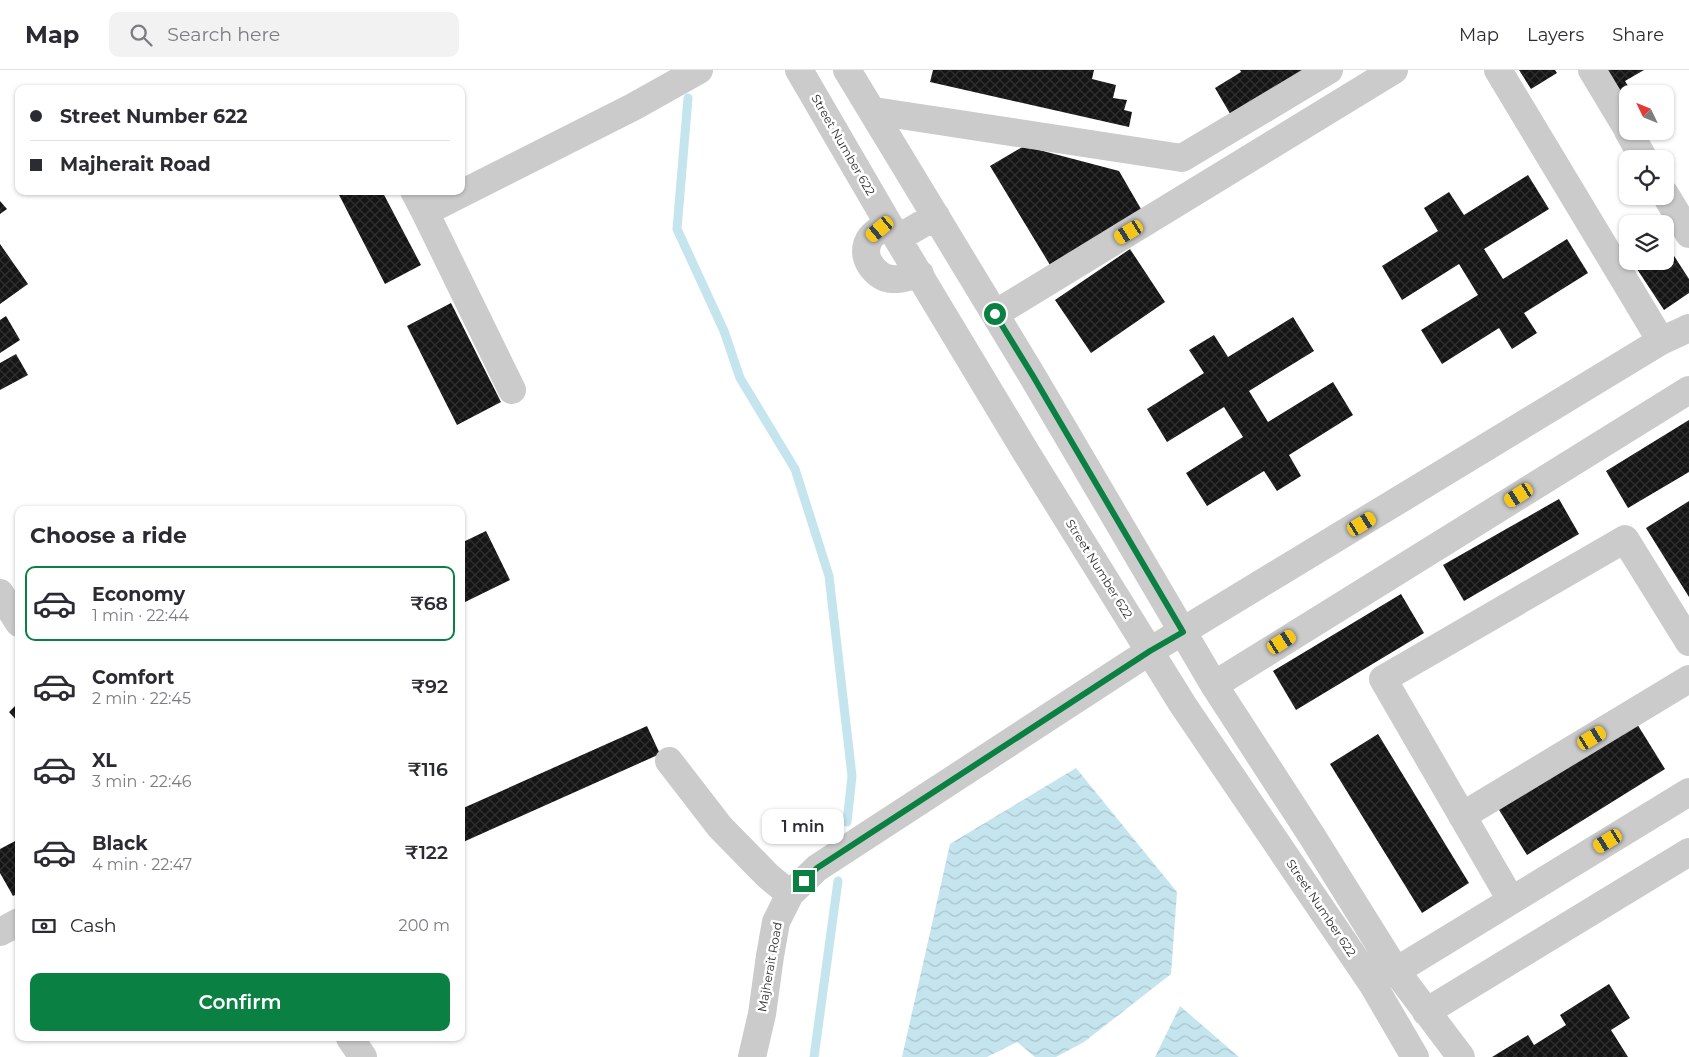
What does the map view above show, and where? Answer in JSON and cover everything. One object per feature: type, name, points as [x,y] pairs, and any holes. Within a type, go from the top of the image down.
[{"type":"street","points":[[465,182],[633,107],[699,70]]},
{"type":"street","name":"Street Number 622","points":[[800,70],[1027,454],[1183,705],[1373,985],[1415,1057]]},
{"type":"street","points":[[847,70],[1033,376],[1214,684],[1396,971],[1461,1057]]},
{"type":"street","points":[[874,112],[1182,158],[1330,70]]},
{"type":"street","points":[[995,314],[1394,70]]},
{"type":"street","points":[[1498,70],[1661,341]]},
{"type":"street","points":[[1592,70],[1619,116]]},
{"type":"street","points":[[435,195],[419,202],[512,390]]},
{"type":"street","points":[[920,274],[895,280],[884,278],[876,272],[870,263],[866,253],[867,244],[872,236],[936,216]]},
{"type":"street","name":"Majherait Road","points":[[752,1057],[762,1014],[776,922],[790,894],[817,868],[1150,651],[1661,341],[1689,328]]},
{"type":"street","points":[[1214,684],[1689,390]]},
{"type":"street","points":[[1511,900],[1383,679],[1625,539],[1689,642]]},
{"type":"street","points":[[0,593],[15,617]]},
{"type":"street","points":[[1462,816],[1689,679]]},
{"type":"street","points":[[669,761],[720,827],[762,870],[790,894]]},
{"type":"street","points":[[1396,971],[1689,792]]},
{"type":"street","points":[[1426,1012],[1689,852]]},
{"type":"street","points":[[0,932],[15,924]]},
{"type":"street","points":[[352,1041],[363,1057]]},
{"type":"water","points":[[1076,768],[1177,892],[1171,974],[1084,1042],[1056,1057],[1035,1057],[1017,1042],[987,1057],[902,1057],[950,844]]},
{"type":"water","points":[[1180,1006],[1239,1057],[1155,1057]]},
{"type":"building","points":[[933,70],[1094,70],[1092,79],[1116,85],[1113,98],[1127,100],[1124,110],[1132,112],[1129,127],[930,82]]},
{"type":"building","points":[[1240,70],[1309,70],[1232,117],[1215,88],[1241,72]]},
{"type":"building","points":[[1519,70],[1555,70],[1557,73],[1531,89]]},
{"type":"building","points":[[1599,70],[1644,70],[1625,81],[1627,85],[1619,85],[1619,102]]},
{"type":"building","points":[[1024,146],[1119,171],[1141,209],[1050,265],[990,166]]},
{"type":"building","points":[[1528,175],[1549,209],[1484,249],[1503,279],[1567,239],[1588,273],[1524,313],[1537,333],[1512,349],[1499,328],[1442,364],[1421,330],[1478,295],[1459,264],[1402,300],[1382,266],[1438,231],[1424,208],[1449,192],[1464,215]]},
{"type":"building","points":[[339,195],[384,195],[421,265],[385,284]]},
{"type":"building","points":[[0,201],[7,209],[0,214]]},
{"type":"building","points":[[0,244],[28,284],[0,304]]},
{"type":"building","points":[[1130,249],[1165,302],[1091,353],[1055,300]]},
{"type":"building","points":[[1674,256],[1689,279],[1689,293],[1664,310],[1638,270],[1674,270]]},
{"type":"building","points":[[451,303],[501,402],[457,425],[407,326]]},
{"type":"building","points":[[6,316],[20,340],[0,353],[0,320]]},
{"type":"building","points":[[1293,317],[1314,351],[1249,391],[1268,422],[1333,382],[1353,415],[1289,455],[1301,476],[1277,491],[1264,471],[1207,506],[1186,473],[1243,437],[1224,407],[1167,442],[1147,409],[1204,373],[1189,350],[1214,335],[1228,357]]},
{"type":"building","points":[[16,354],[28,375],[0,390],[0,363]]},
{"type":"building","points":[[1689,420],[1689,472],[1628,508],[1606,471]]},
{"type":"building","points":[[1559,499],[1579,534],[1464,601],[1443,565]]},
{"type":"building","points":[[1689,501],[1689,597],[1646,528]]},
{"type":"building","points":[[486,531],[510,580],[465,602],[465,541]]},
{"type":"building","points":[[1401,594],[1424,633],[1296,710],[1273,671]]},
{"type":"building","points":[[15,706],[15,719],[9,712]]},
{"type":"building","points":[[1634,719],[1665,769],[1527,855],[1496,805]]},
{"type":"building","points":[[647,726],[660,754],[465,841],[465,807]]},
{"type":"building","points":[[1378,734],[1469,883],[1422,913],[1330,764]]},
{"type":"building","points":[[15,841],[15,895],[13,896],[0,873],[0,849]]},
{"type":"building","points":[[1609,984],[1630,1018],[1611,1030],[1628,1057],[1492,1057],[1528,1035],[1534,1045],[1566,1025],[1560,1015]]},
{"type":"waterway","points":[[688,98],[677,229],[724,331],[740,378],[795,469],[829,576],[852,776],[847,822]]},
{"type":"waterway","points":[[814,1057],[838,881]]},
{"type":"route","points":[[804,881],[817,868],[1150,651],[1183,632],[995,314]]}]
